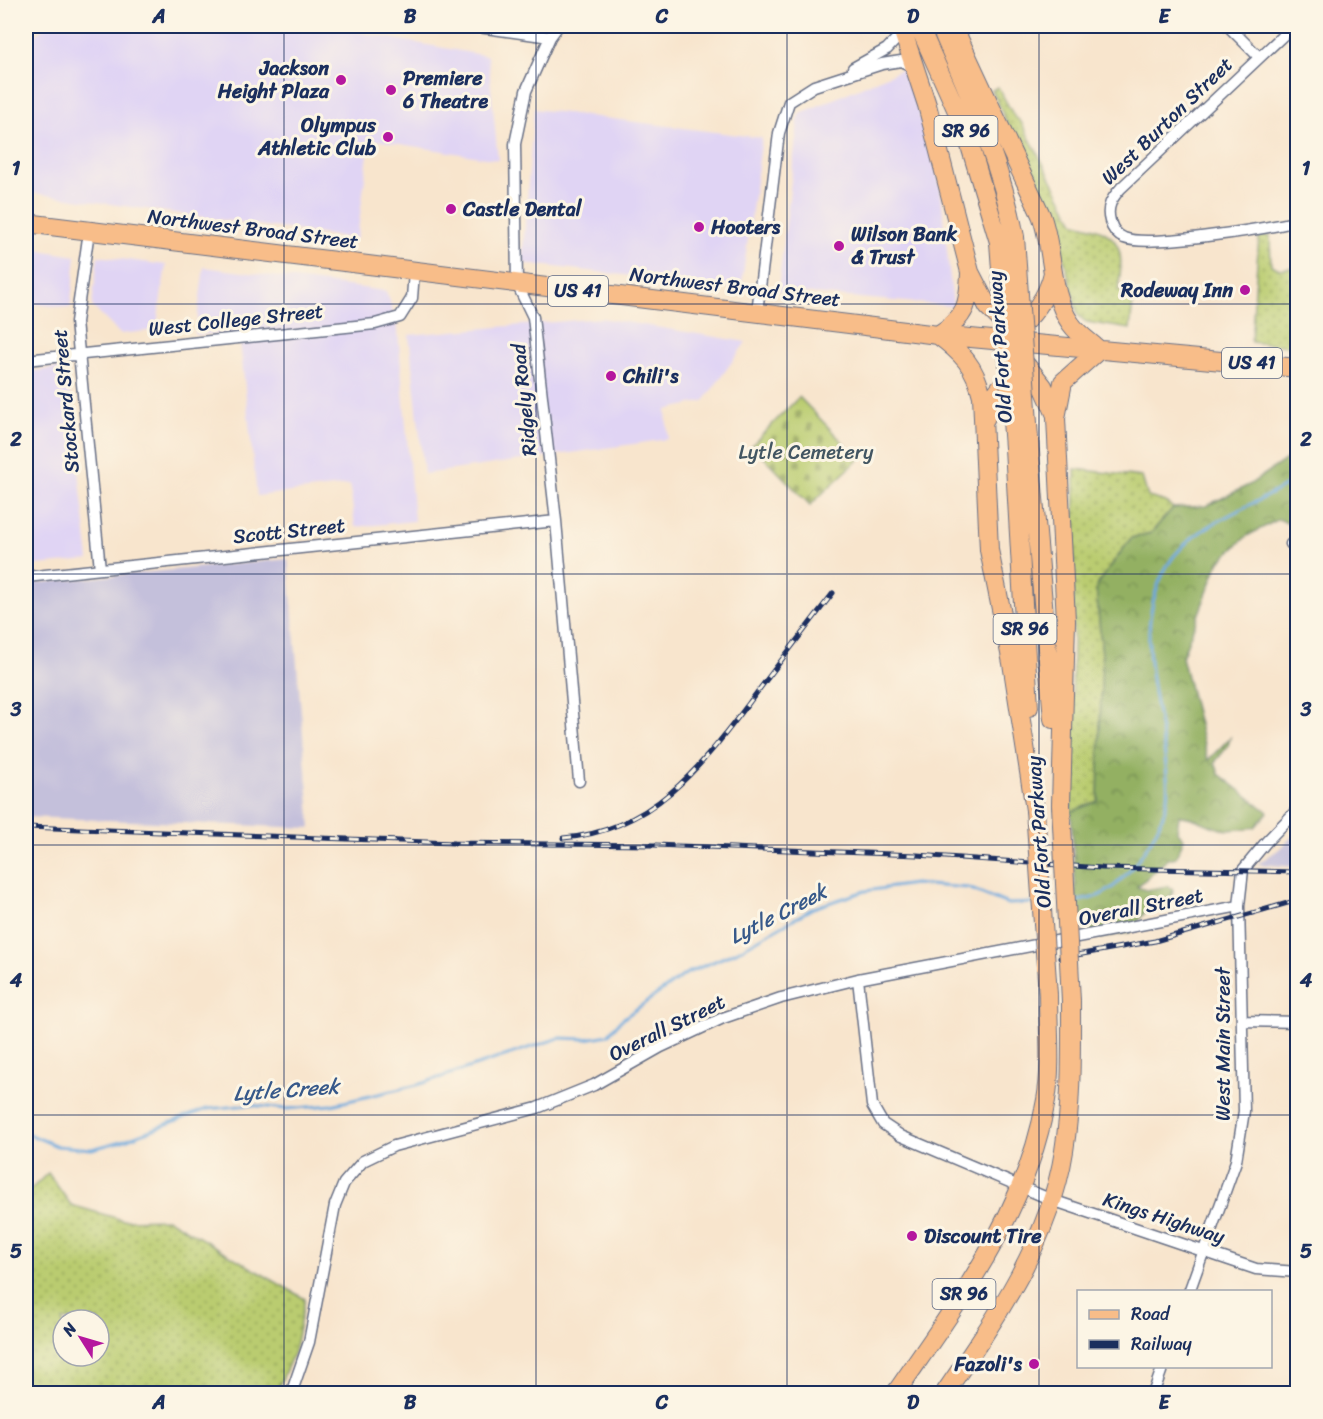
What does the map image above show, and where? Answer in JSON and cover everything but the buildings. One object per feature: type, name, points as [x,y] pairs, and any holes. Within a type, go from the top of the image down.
[{"type":"main road","name":"SR 96","points":[[940,26],[990,145],[1006,195],[1007,240]]},
{"type":"main road","points":[[953,26],[1041,215],[1051,247],[1053,273],[1062,305],[1071,325],[1099,350],[1063,382],[1056,418],[1066,621],[1061,805]]},
{"type":"main road","name":"SR 96","points":[[908,28],[969,139],[1007,240]]},
{"type":"main road","points":[[908,28],[916,68],[970,272],[988,307],[1014,332],[1026,339],[1048,346]]},
{"type":"main road","name":"Northwest Broad Street","points":[[26,223],[938,335],[1298,368]]},
{"type":"main road","name":"Old Fort Parkway","points":[[895,1394],[976,1277],[1000,1233],[1034,1151],[1047,1098],[1048,995],[1035,810],[1022,450],[1007,240]]},
{"type":"main road","points":[[970,272],[969,296],[961,316],[938,335],[960,352],[974,370],[982,396],[989,550],[1012,663],[1035,810]]},
{"type":"main road","points":[[995,340],[1014,332],[1031,316],[1043,298],[1053,273]]},
{"type":"main road","points":[[995,340],[1023,360],[1043,386],[1056,418]]},
{"type":"main road","points":[[984,421],[996,393],[1023,360],[1048,346]]},
{"type":"main road","name":"Old Fort Parkway","points":[[944,1394],[1002,1306],[1034,1245],[1052,1200],[1064,1153],[1071,1094],[1071,1001],[1061,805],[1022,450]]},
{"type":"street","points":[[471,26],[550,37]]},
{"type":"street","name":"Ridgely Road","points":[[558,26],[550,37],[526,91],[515,144],[517,284],[533,317],[556,521],[579,781]]},
{"type":"street","points":[[1228,26],[1259,57]]},
{"type":"street","name":"West Burton Street","points":[[1277,226],[1217,235],[1139,240],[1120,236],[1111,225],[1109,206],[1121,188],[1293,26]]},
{"type":"street","points":[[843,75],[887,50],[908,28]]},
{"type":"street","points":[[757,312],[779,133],[789,102],[804,90],[843,75],[894,61],[904,62],[916,68]]},
{"type":"street","points":[[1277,226],[1298,221]]},
{"type":"street","points":[[1277,226],[1298,228]]},
{"type":"street","name":"Stockard Street","points":[[89,231],[76,322],[100,569]]},
{"type":"street","name":"West College Street","points":[[26,360],[375,324],[400,317],[412,298],[414,272]]},
{"type":"street","name":"Scott Street","points":[[26,577],[556,521]]},
{"type":"street","name":"West Main Street","points":[[1190,1290],[1236,1161],[1244,1111],[1239,906],[1243,870],[1298,809]]},
{"type":"street","name":"Overall Street","points":[[291,1394],[309,1342],[335,1205],[344,1183],[363,1161],[394,1146],[537,1108],[594,1085],[661,1047],[723,1018],[781,998],[858,979],[1239,906]]},
{"type":"street","name":"Kings Highway","points":[[858,979],[872,1105],[883,1124],[901,1137],[1052,1200],[1256,1269],[1298,1272]]},
{"type":"street","points":[[1243,1021],[1298,1022]]},
{"type":"street","points":[[1153,1394],[1162,1368]]},
{"type":"shaded area","points":[[47,26],[322,26],[488,56],[498,160],[370,139],[357,239],[26,192],[26,42]]},
{"type":"shaded area","points":[[905,68],[940,185],[953,306],[778,291],[799,114]]},
{"type":"shaded area","points":[[534,109],[762,138],[741,289],[522,263]]},
{"type":"shaded area","points":[[26,248],[76,256],[70,308],[26,303]]},
{"type":"shaded area","points":[[98,256],[166,265],[156,330],[120,334],[92,306]]},
{"type":"shaded area","points":[[204,267],[385,291],[398,332],[414,521],[355,527],[350,485],[257,496],[239,333],[195,335]]},
{"type":"shaded area","points":[[601,318],[746,342],[704,401],[666,410],[668,439],[424,474],[409,335]]},
{"type":"shaded area","points":[[67,367],[89,560],[26,566],[26,372]]},
{"type":"shaded area","points":[[288,559],[311,828],[26,817],[26,584]]},
{"type":"shaded area","points":[[1297,832],[1297,867],[1257,864],[1278,850]]},
{"type":"green space","points":[[998,87],[1014,116],[1021,122],[1074,222],[1102,231],[1110,236],[1119,249],[1121,266],[1118,291],[1134,292],[1130,329],[1086,322],[1078,315],[1058,235],[992,90]]},
{"type":"green space","points":[[1270,235],[1271,265],[1280,269],[1295,267],[1297,264],[1297,347],[1251,342],[1259,237]]},
{"type":"green space","name":"Lytle Cemetery","points":[[799,397],[859,459],[810,505],[752,445]]},
{"type":"green space","points":[[1297,452],[1297,528],[1279,519],[1247,536],[1219,562],[1182,657],[1208,760],[1230,738],[1228,746],[1215,762],[1219,774],[1268,812],[1255,827],[1234,830],[1216,828],[1190,817],[1179,816],[1177,831],[1184,839],[1176,857],[1168,859],[1137,887],[1146,890],[1168,886],[1173,890],[1172,895],[1147,909],[1131,932],[1101,938],[1087,927],[1078,929],[1071,812],[1098,801],[1102,655],[1096,587],[1131,538],[1151,533],[1173,508],[1206,506],[1249,485]]},
{"type":"green space","points":[[1075,469],[1142,477],[1148,497],[1166,502],[1173,508],[1151,533],[1131,538],[1096,587],[1102,655],[1098,801],[1071,812]]},
{"type":"green space","points":[[48,1173],[71,1205],[123,1220],[168,1219],[305,1299],[294,1352],[276,1393],[26,1393],[26,1194]]},
{"type":"waterway","name":"Lytle Creek","points":[[1073,901],[1090,899],[1105,893],[1124,877],[1150,842],[1166,805],[1167,770],[1153,685],[1149,637],[1151,613],[1157,589],[1167,566],[1179,550],[1210,526],[1282,488],[1298,477]]},
{"type":"waterway","name":"Lytle Creek","points":[[26,1133],[57,1146],[92,1149],[122,1141],[207,1109],[250,1105],[286,1109],[331,1105],[417,1085],[559,1038],[586,1039],[608,1035],[621,1020],[687,973],[736,952],[813,908],[865,891],[914,884],[968,888],[1008,904],[1036,903]]},
{"type":"railway","points":[[563,838],[595,833],[624,823],[673,791],[714,748],[833,593]]},
{"type":"railway","points":[[26,827],[454,843],[654,845],[917,855],[1102,868],[1298,872]]},
{"type":"railway","points":[[1060,958],[1155,941],[1298,900]]},
{"type":"place","name":"Jackson Height Plaza","points":[[341,80]]},
{"type":"place","name":"Premiere 6 Theatre","points":[[391,90]]},
{"type":"place","name":"Olympus Athletic Club","points":[[388,137]]},
{"type":"place","name":"Castle Dental","points":[[451,209]]},
{"type":"place","name":"Hooters","points":[[699,227]]},
{"type":"place","name":"Wilson Bank & Trust","points":[[839,246]]},
{"type":"place","name":"Rodeway Inn","points":[[1245,290]]},
{"type":"place","name":"Chili's","points":[[611,376]]},
{"type":"place","name":"Discount Tire","points":[[912,1236]]},
{"type":"place","name":"Fazoli's","points":[[1034,1364]]}]
